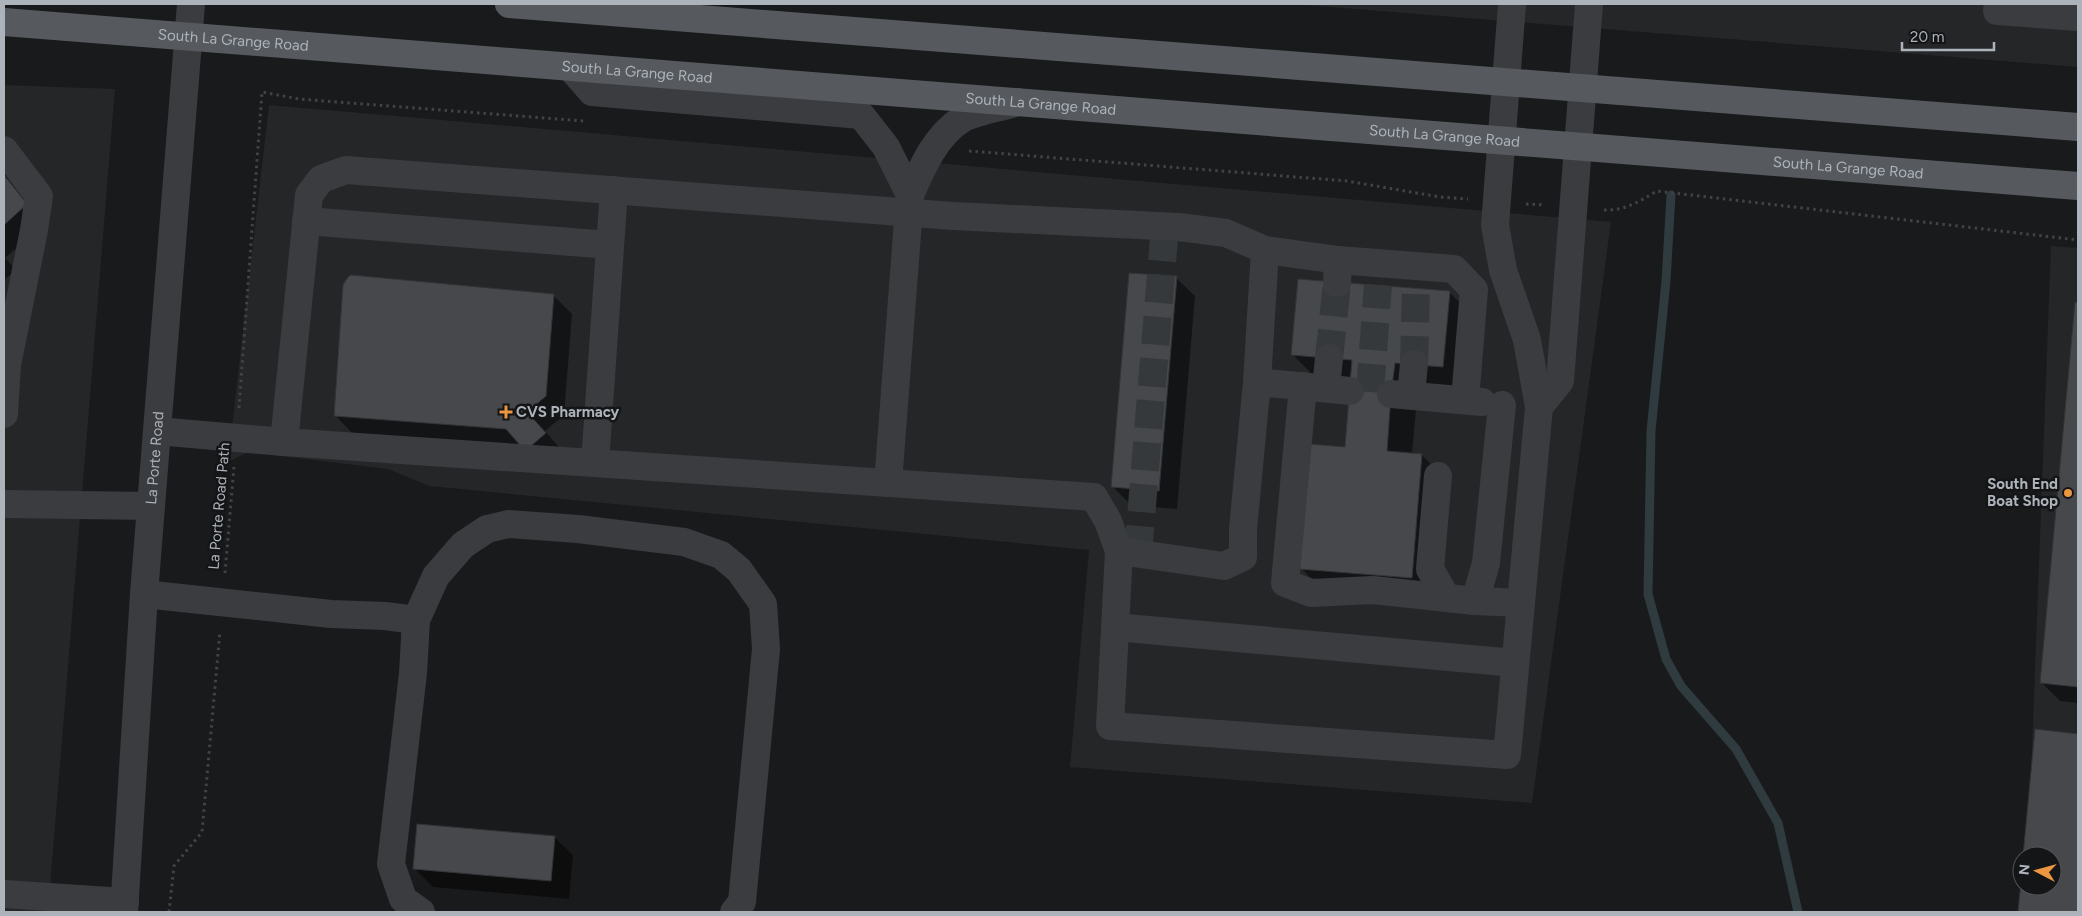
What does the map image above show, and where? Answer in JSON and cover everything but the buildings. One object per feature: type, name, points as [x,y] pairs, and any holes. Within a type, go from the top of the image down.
[{"type":"main road","points":[[509,4],[2078,127]]},
{"type":"main road","name":"South La Grange Road","points":[[4,22],[2078,186]]},
{"type":"street","name":"La Porte Road","points":[[124,907],[144,594],[192,4]]},
{"type":"street","points":[[157,431],[284,442],[1094,497],[1108,520],[1119,551],[1110,726],[1507,755],[1539,407],[1527,340],[1502,261],[1495,225],[1512,4]]},
{"type":"street","points":[[1539,407],[1560,381],[1589,4]]},
{"type":"street","points":[[1997,7],[2078,17]]},
{"type":"street","points":[[570,67],[592,92],[861,116],[886,147],[910,203]]},
{"type":"street","points":[[888,483],[910,203],[924,163],[938,142],[962,119],[1018,102]]},
{"type":"street","points":[[4,150],[39,196],[7,365],[4,414]]},
{"type":"street","points":[[284,442],[309,195],[321,180],[346,170],[614,190],[910,203],[953,216],[1179,227],[1226,233],[1265,250],[1338,271],[1418,277],[1454,269],[1474,290],[1465,400]]},
{"type":"street","points":[[594,463],[614,190]]},
{"type":"street","points":[[306,221],[610,245]]},
{"type":"street","points":[[1119,551],[1224,566],[1243,557],[1243,529],[1257,382],[1265,250]]},
{"type":"street","points":[[1329,358],[1326,388],[1285,583],[1311,593],[1373,590],[1475,601],[1521,603]]},
{"type":"street","points":[[1414,364],[1401,394],[1539,407]]},
{"type":"street","points":[[1257,382],[1326,388]]},
{"type":"street","points":[[1475,601],[1486,563],[1502,404]]},
{"type":"street","points":[[1438,476],[1430,569],[1446,597]]},
{"type":"street","points":[[4,504],[152,506]]},
{"type":"street","points":[[421,912],[403,899],[391,864],[413,673],[416,620],[436,576],[462,545],[486,529],[508,524],[578,529],[684,542],[721,555],[739,570],[763,604],[766,649],[742,902],[734,912]]},
{"type":"street","points":[[144,594],[331,614],[385,616],[416,620]]},
{"type":"street","points":[[1115,627],[1516,663]]},
{"type":"street","points":[[4,894],[124,907]]},
{"type":"path","name":"La Porte Road Path","points":[[169,912],[174,866],[202,832],[236,438],[262,92],[299,99],[588,122]]},
{"type":"path","points":[[934,148],[1347,181],[1440,197],[1573,208],[1612,210],[1630,207],[1657,191],[2078,240]]},
{"type":"shaded area","points":[[1293,4],[2078,4],[2078,67],[1916,54]]},
{"type":"shaded area","points":[[4,85],[115,89],[48,912],[4,912]]},
{"type":"shaded area","points":[[269,105],[1611,222],[1532,803],[1070,767],[1089,550],[429,486],[388,469],[248,452],[228,462]]},
{"type":"shaded area","points":[[2051,246],[2078,248],[2078,912],[2026,912],[2027,896],[2062,896],[2062,846],[2028,846]]},
{"type":"waterway","points":[[1671,195],[1666,281],[1651,431],[1648,594],[1666,659],[1681,686],[1736,749],[1778,823],[1798,912]]},
{"type":"tunnel","points":[[1138,554],[1165,226]]},
{"type":"tunnel","points":[[1329,358],[1337,283]]},
{"type":"tunnel","points":[[1370,392],[1378,285]]},
{"type":"tunnel","points":[[1414,364],[1416,288]]},
{"type":"place","name":"CVS Pharmacy","points":[[506,412]]},
{"type":"place","name":"South End Boat Shop","points":[[2068,493]]}]
